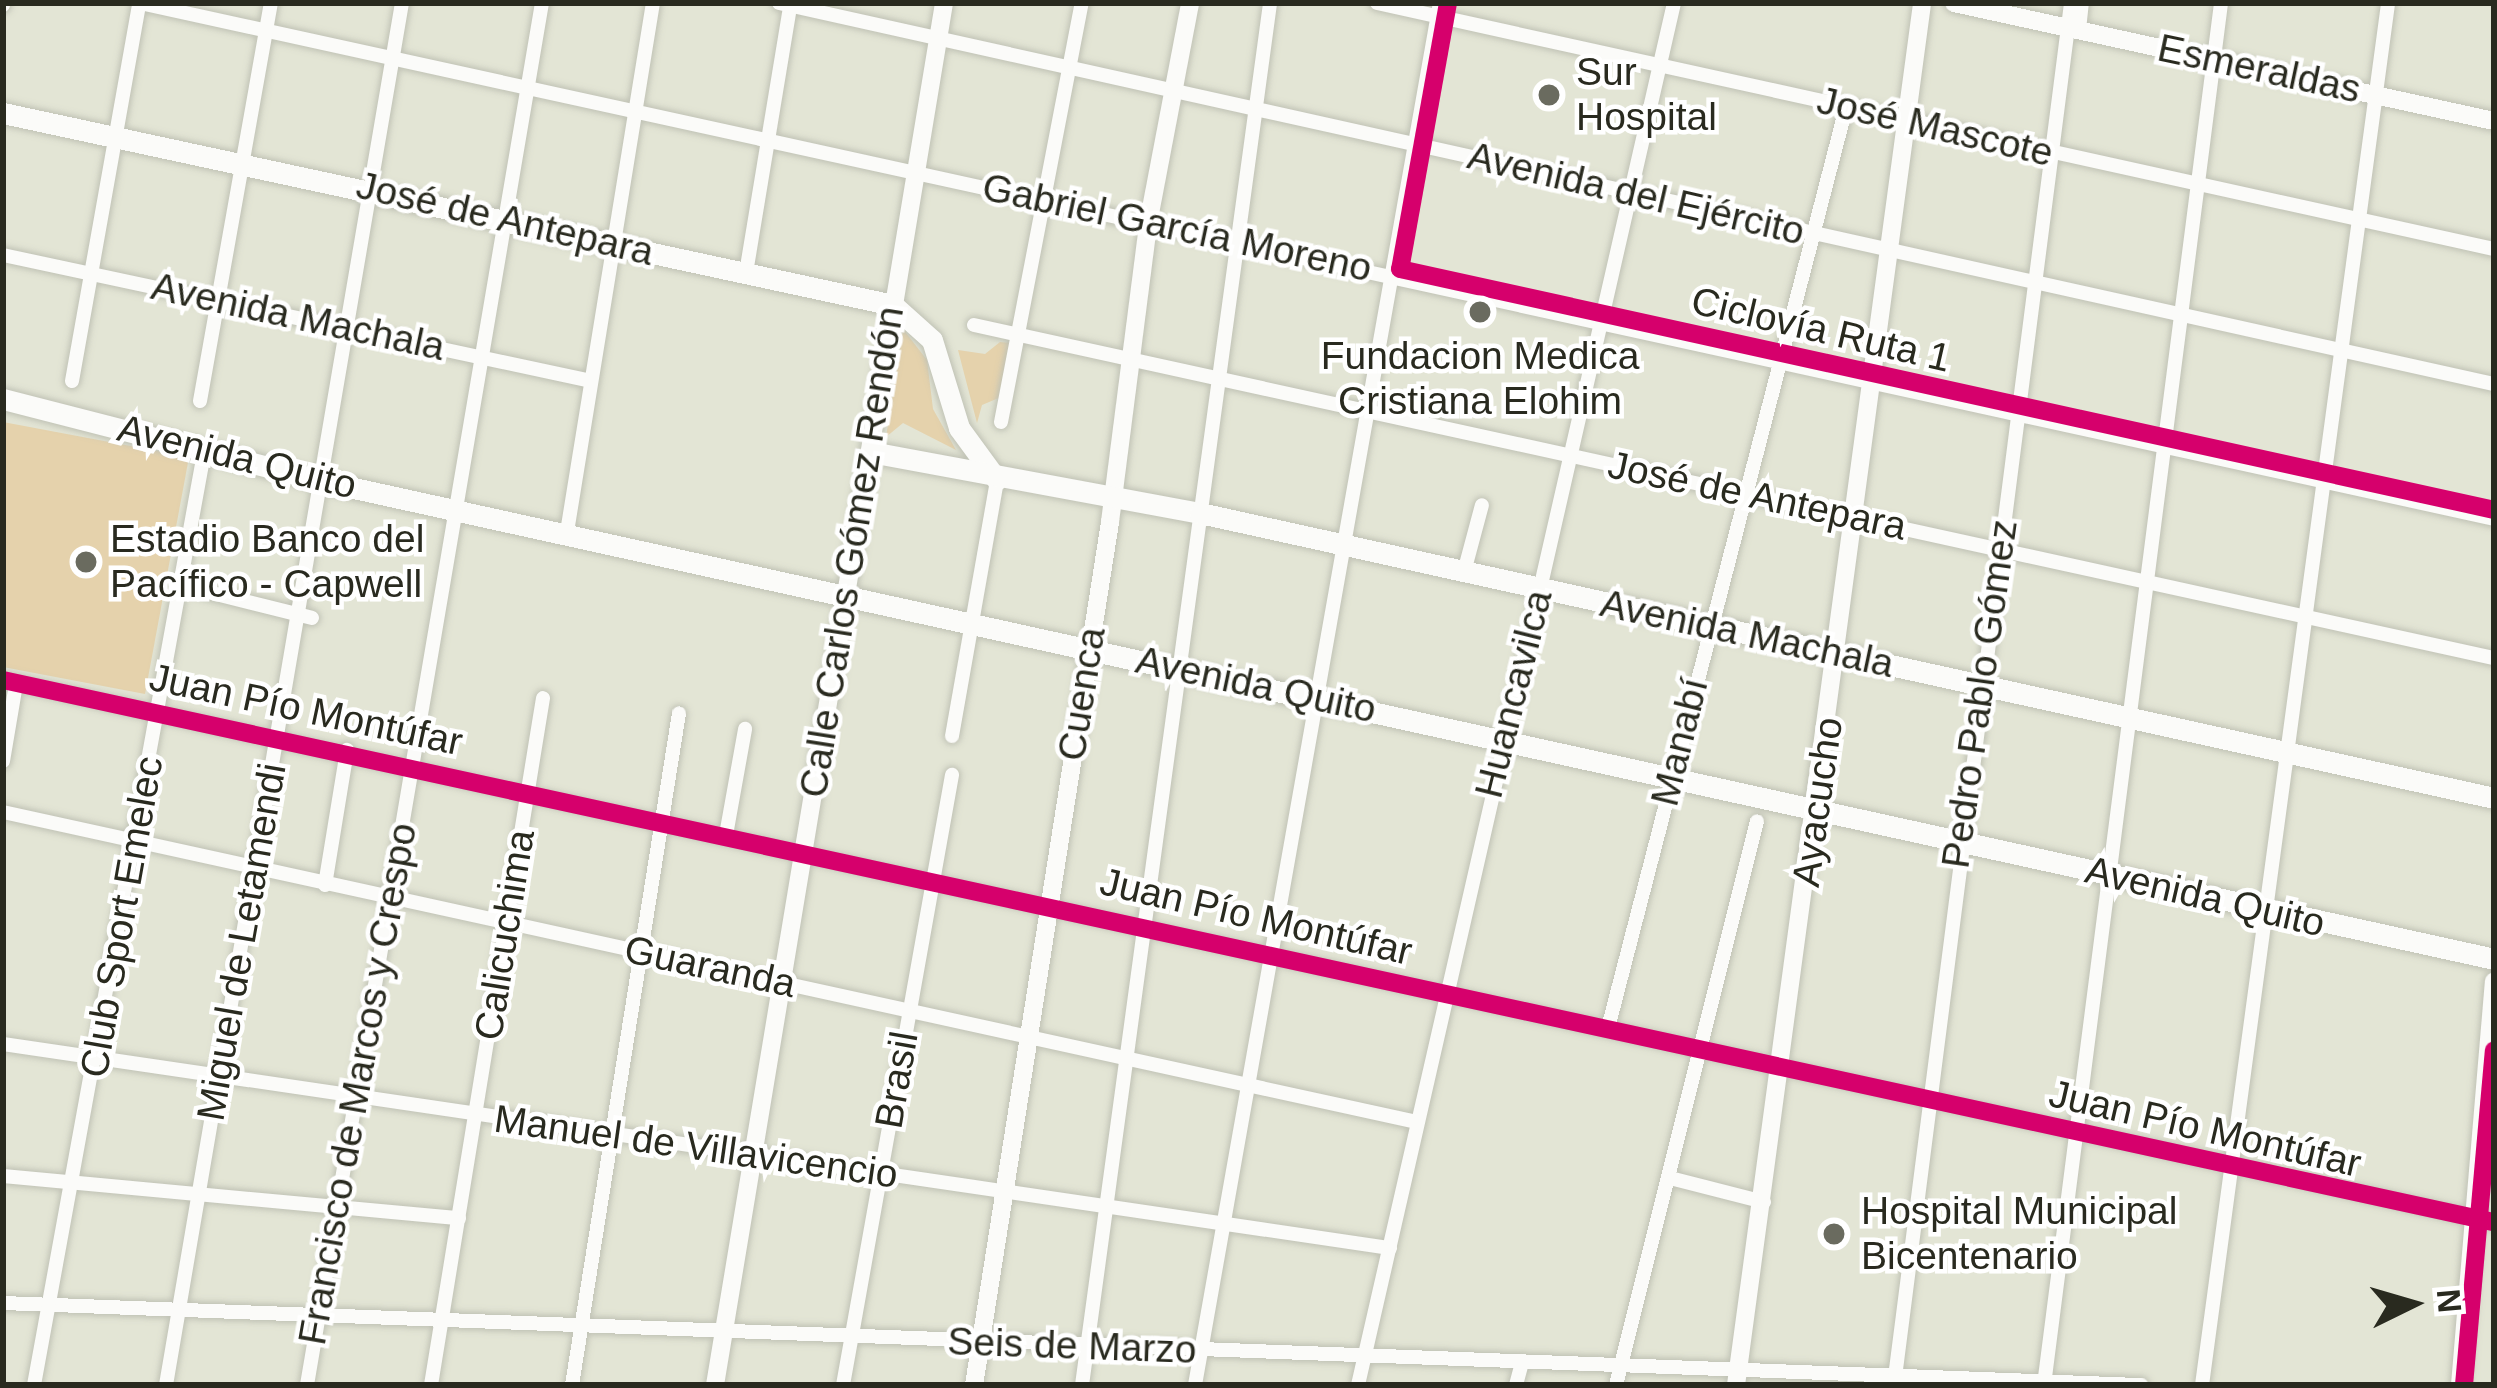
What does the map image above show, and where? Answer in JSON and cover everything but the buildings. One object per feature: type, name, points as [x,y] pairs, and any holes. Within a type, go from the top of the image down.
[{"type":"main road","name":"Calle Carlos Gómez Rendón","points":[[716,1385],[778,981],[944,3]]},
{"type":"main road","name":"Cuenca","points":[[974,1385],[1113,500],[1148,224],[1190,3]]},
{"type":"main road","name":"Ayacucho","points":[[1737,1378],[1818,812],[1922,3]]},
{"type":"main road","name":"Esmeraldas","points":[[1954,3],[2074,17]]},
{"type":"main road","name":"Esmeraldas","points":[[1998,3],[2074,17],[2214,55],[2494,111]]},
{"type":"main road","name":"Esmeraldas","points":[[2376,90],[2494,121]]},
{"type":"main road","name":"José de Antepara","points":[[3,108],[95,124],[117,133]]},
{"type":"main road","name":"José de Antepara","points":[[3,108],[893,305]]},
{"type":"main road","points":[[893,305],[932,340],[959,428],[997,480]]},
{"type":"main road","name":"Avenida Quito","points":[[11,402],[322,481],[2494,959]]},
{"type":"main road","name":"Avenida Machala","points":[[871,452],[997,480],[1200,513],[2494,799]]},
{"type":"main road","points":[[2460,1385],[2494,981]]},
{"type":"street","name":"Gabriel García Moreno","points":[[139,3],[634,114],[914,170],[1239,248],[1394,274],[2494,519]]},
{"type":"street","points":[[72,381],[139,3]]},
{"type":"street","points":[[200,401],[271,3]]},
{"type":"street","name":"Miguel de Letamendi","points":[[166,1385],[277,736],[305,617],[346,327],[402,3]]},
{"type":"street","name":"Francisco de Marcos y Crespo","points":[[307,1385],[542,3]]},
{"type":"street","points":[[567,532],[653,3]]},
{"type":"street","points":[[1001,422],[1082,3]]},
{"type":"street","points":[[1082,1385],[1270,3]]},
{"type":"street","name":"José Mascote","points":[[1377,3],[1438,10],[1846,108],[2494,249]]},
{"type":"street","name":"Huancavilca","points":[[1358,1385],[1674,3]]},
{"type":"street","points":[[2044,1383],[2104,873],[2129,721],[2159,444],[2221,3]]},
{"type":"street","points":[[2202,1385],[2389,3]]},
{"type":"street","points":[[746,273],[769,139],[784,4]]},
{"type":"street","name":"Avenida del Ejército","points":[[784,4],[2494,384]]},
{"type":"street","points":[[1195,1385],[1438,10]]},
{"type":"street","name":"Pedro Pablo Gómez","points":[[1895,1380],[1959,844],[2051,153],[2074,17]]},
{"type":"street","name":"Manabí","points":[[1609,1028],[1743,493],[1846,108]]},
{"type":"street","name":"Avenida Machala","points":[[3,256],[219,298],[591,381]]},
{"type":"street","name":"José de Antepara","points":[[974,325],[1132,355],[1569,456],[2494,658]]},
{"type":"street","name":"Club Sport Emelec","points":[[34,1385],[205,448]]},
{"type":"street","points":[[952,736],[997,480]]},
{"type":"street","points":[[1464,572],[1482,505]]},
{"type":"street","points":[[180,585],[305,617]]},
{"type":"street","points":[[3,760],[10,682]]},
{"type":"street","name":"Juan Pío Montúfar","points":[[10,682],[347,750],[529,794],[1146,924],[1274,957],[2494,1222]]},
{"type":"street","name":"Calicuchima","points":[[431,1385],[543,698]]},
{"type":"street","points":[[572,1385],[679,713]]},
{"type":"street","points":[[726,835],[745,728]]},
{"type":"street","points":[[325,885],[347,750]]},
{"type":"street","name":"Brasil","points":[[843,1385],[952,776]]},
{"type":"street","name":"Guaranda","points":[[3,812],[1417,1122]]},
{"type":"street","points":[[1616,1385],[1757,821]]},
{"type":"street","name":"Manuel de Villavicencio","points":[[3,1044],[1390,1248]]},
{"type":"street","points":[[3,1176],[459,1219]]},
{"type":"street","points":[[1670,1178],[1764,1202]]},
{"type":"street","name":"Seis de Marzo","points":[[3,1303],[1363,1360],[1621,1365],[1737,1378],[2141,1385]]},
{"type":"street","points":[[1516,1385],[1522,1363]]},
{"type":"shaded area","points":[[903,329],[927,360],[933,409],[956,450],[903,423],[886,437]]},
{"type":"shaded area","points":[[1000,342],[1012,343],[1001,397],[982,405],[977,423],[958,350],[985,354]]},
{"type":"shaded area","name":"Estadio Banco del Pacífico - Capwell","points":[[3,422],[189,457],[145,694],[3,667]]},
{"type":"cycle path","name":"Ciclovía Ruta 1","points":[[1448,3],[1400,269],[2494,510]]},
{"type":"cycle path","points":[[3,680],[2494,1222]]},
{"type":"cycle path","points":[[2464,1385],[2494,1050]]},
{"type":"place","name":"Sur Hospital","points":[[1549,95]]},
{"type":"place","name":"Fundacion Medica Cristiana Elohim","points":[[1480,312]]},
{"type":"place","name":"Estadio Banco del Pacífico - Capwell","points":[[86,562]]},
{"type":"place","name":"Hospital Municipal Bicentenario","points":[[1834,1234]]}]
